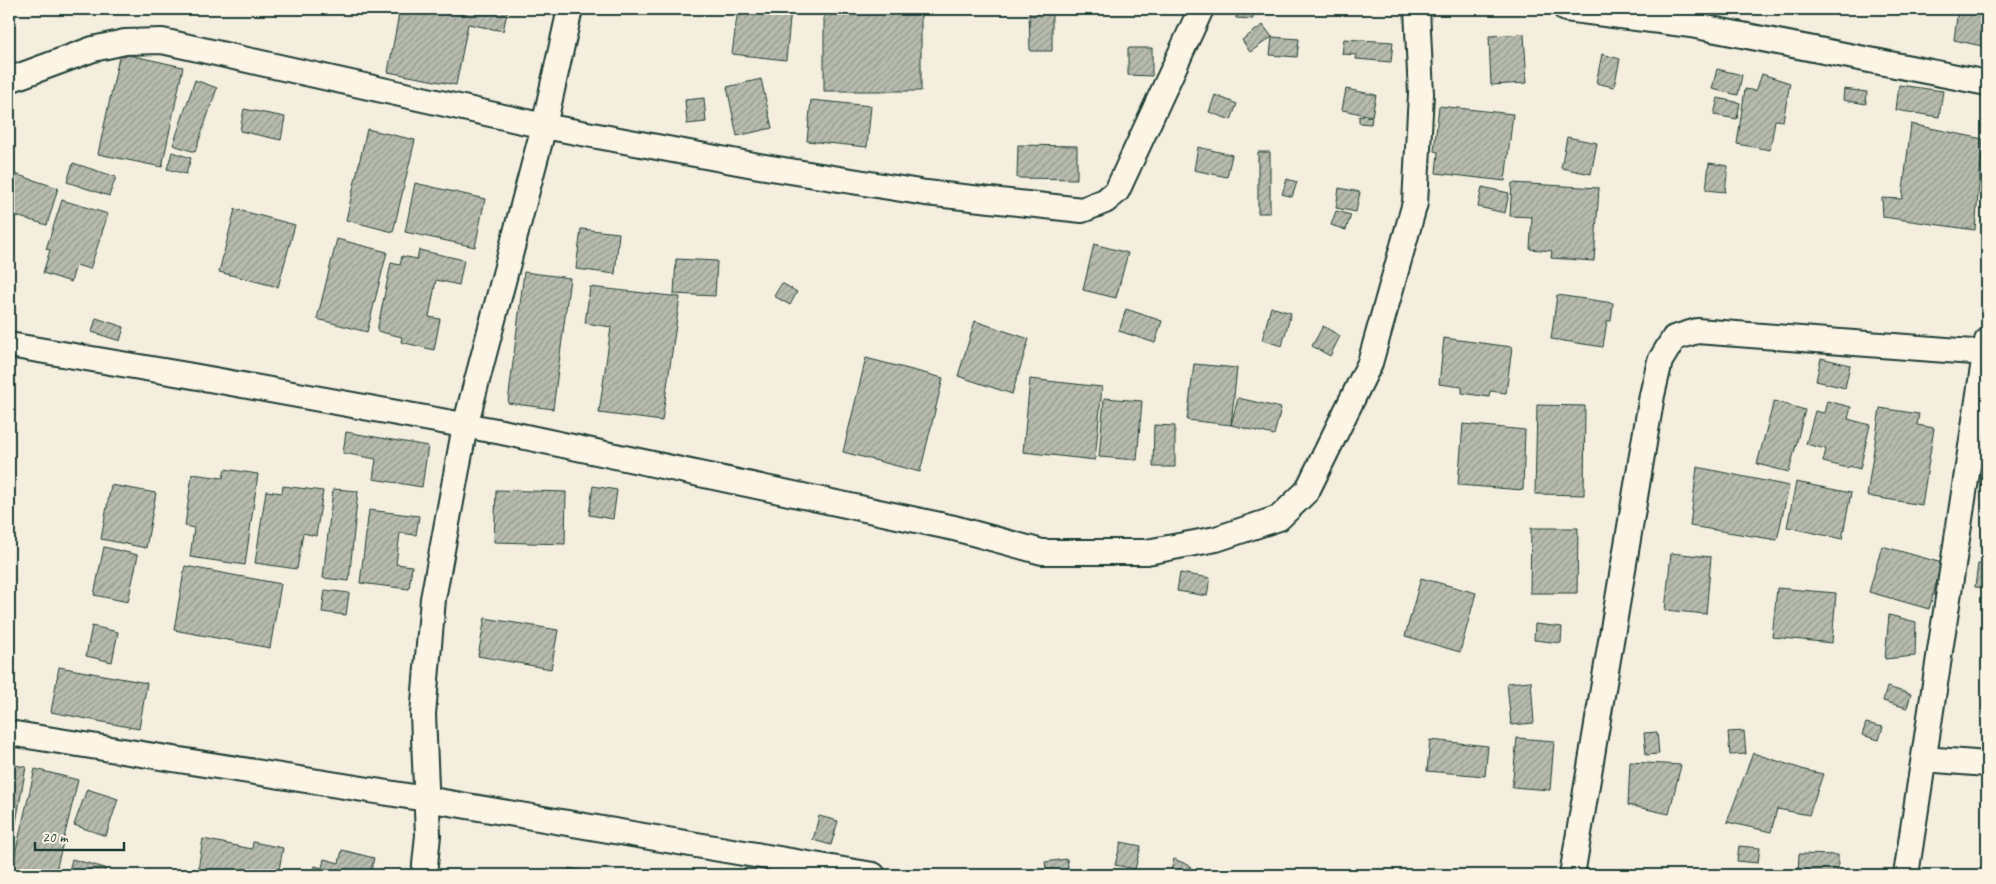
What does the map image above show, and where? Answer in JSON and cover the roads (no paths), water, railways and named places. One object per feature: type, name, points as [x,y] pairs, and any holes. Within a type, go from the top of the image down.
[{"type":"street","points":[[424,875],[428,835],[423,714],[433,599],[465,426],[544,126],[570,9]]},
{"type":"street","points":[[9,80],[94,48],[125,42],[162,41],[544,126],[759,166],[926,193],[1082,210],[1105,201],[1117,191],[1201,9]]},
{"type":"street","points":[[9,345],[512,434],[954,528],[1042,552],[1148,552],[1216,539],[1279,518],[1307,491],[1370,362],[1415,203],[1421,94],[1417,9]]},
{"type":"street","points":[[1566,9],[1691,25],[1987,83]]},
{"type":"street","points":[[1572,875],[1652,395],[1660,361],[1674,338],[1697,331],[1986,347],[1906,875]]},
{"type":"street","points":[[9,733],[426,799],[814,871],[873,875]]},
{"type":"street","points":[[1924,759],[1987,764]]}]
